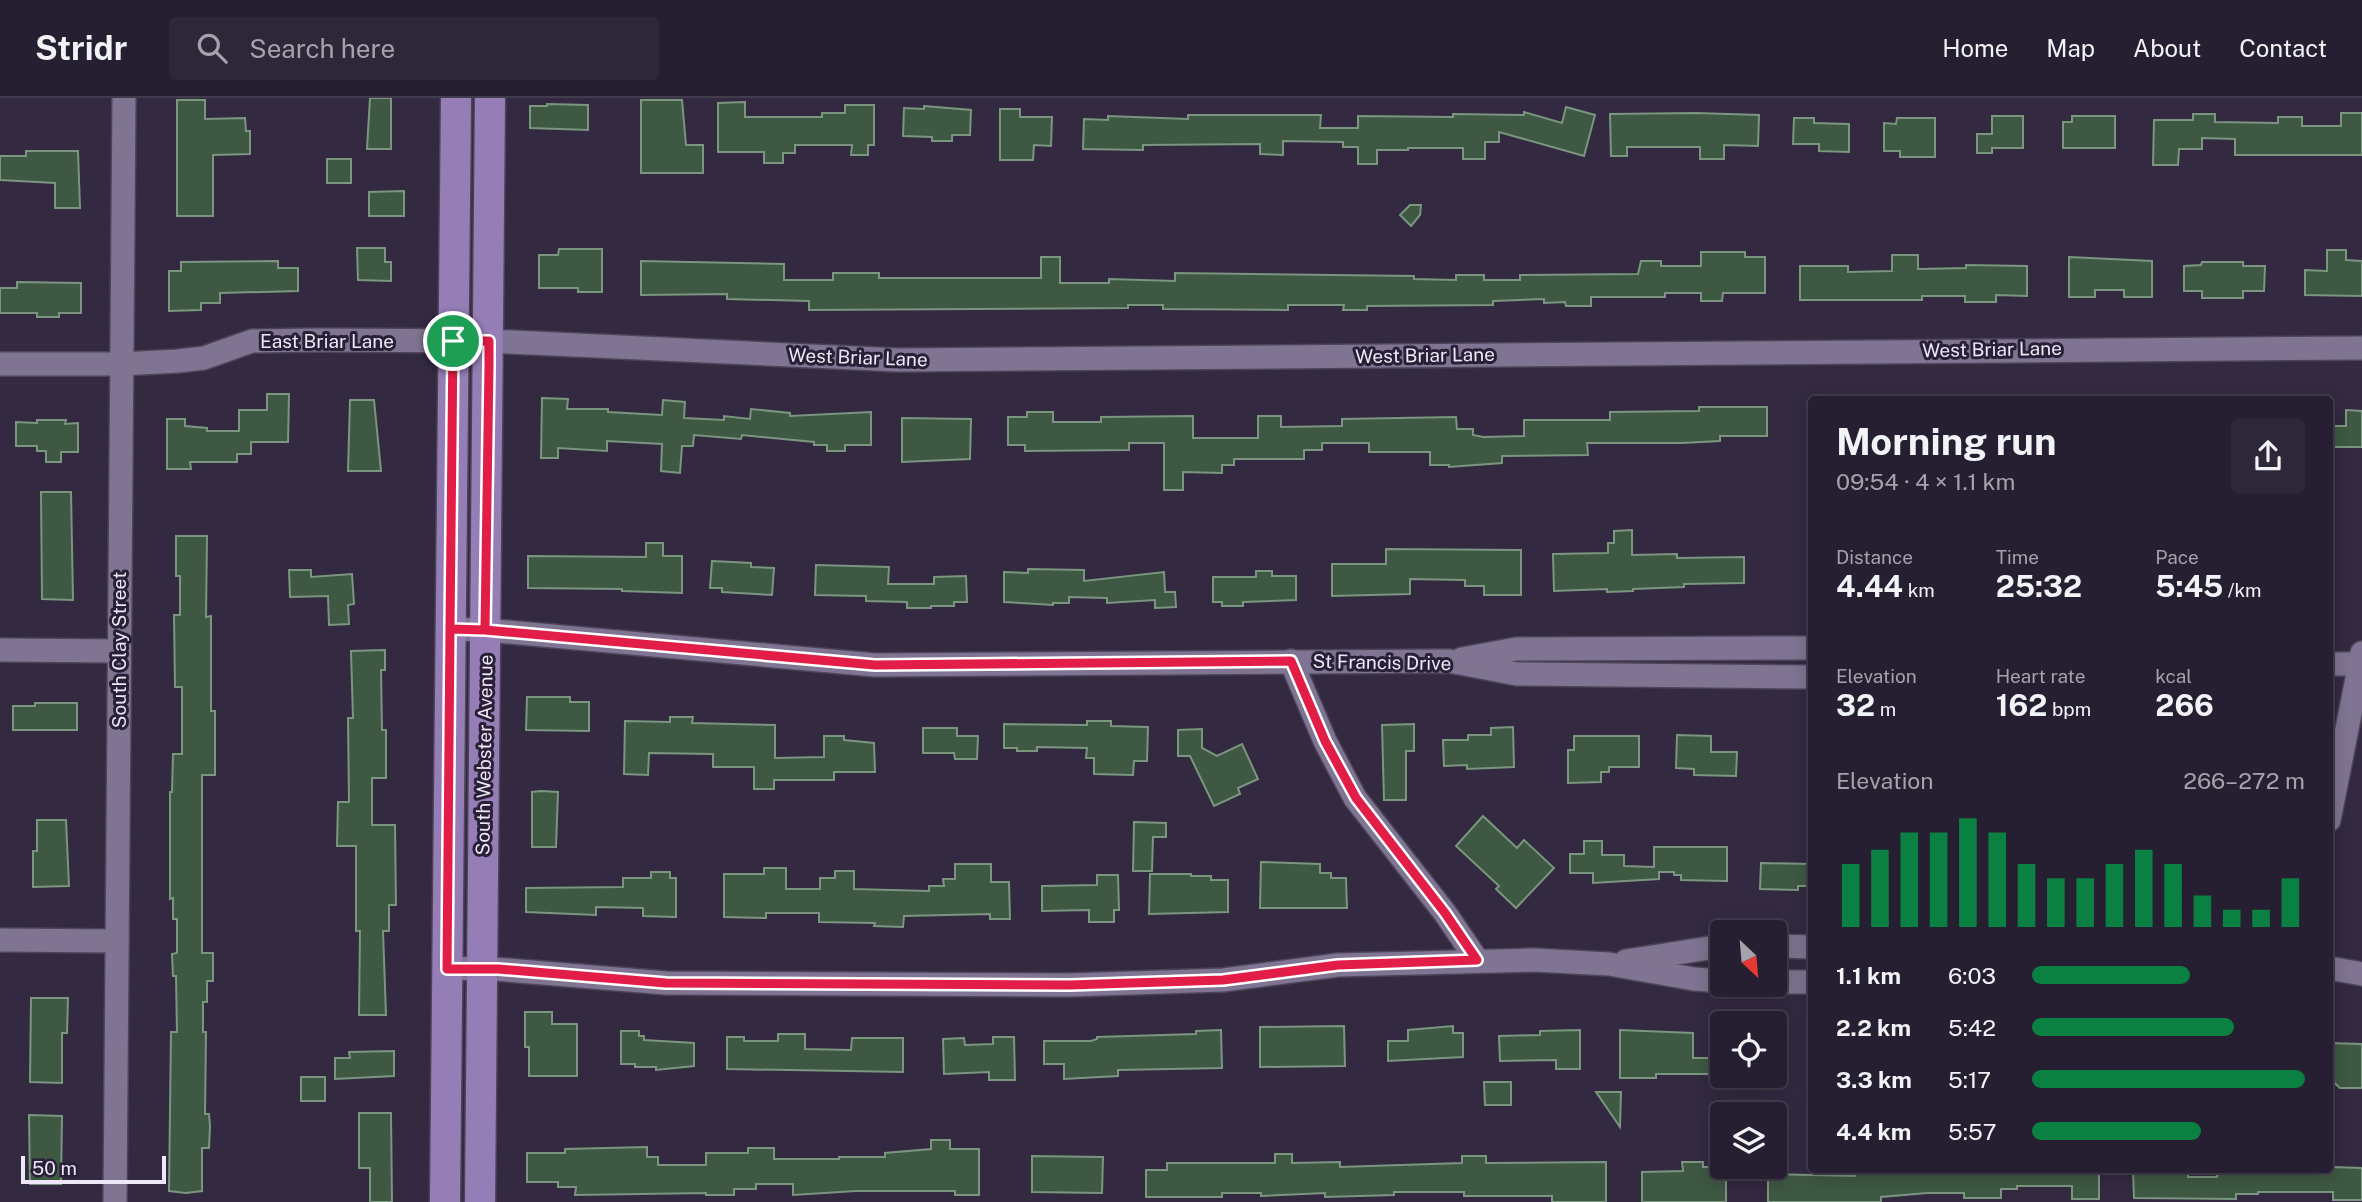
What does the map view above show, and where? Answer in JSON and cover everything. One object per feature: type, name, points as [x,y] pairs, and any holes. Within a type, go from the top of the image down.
[{"type":"main road","name":"South Webster Avenue","points":[[445,1202],[456,98]]},
{"type":"main road","name":"South Webster Avenue","points":[[480,1202],[490,98]]},
{"type":"street","name":"South Clay Street","points":[[115,1202],[124,98]]},
{"type":"street","name":"East Briar Lane","points":[[0,364],[122,365],[204,358],[252,341],[489,341]]},
{"type":"street","name":"West Briar Lane","points":[[489,341],[898,360],[2362,348]]},
{"type":"street","name":"St Francis Drive","points":[[450,629],[875,665],[1449,661],[1517,674],[1808,677]]},
{"type":"street","points":[[1449,661],[1516,649],[1808,648]]},
{"type":"street","points":[[0,650],[120,651]]},
{"type":"street","points":[[2333,663],[2361,658],[2333,800]]},
{"type":"street","points":[[1291,661],[1325,741],[1356,798],[1445,913],[1477,960]]},
{"type":"street","points":[[0,940],[117,941]]},
{"type":"street","points":[[1787,946],[1808,947]]},
{"type":"street","points":[[1609,964],[1710,948]]},
{"type":"street","points":[[447,969],[482,968],[666,983],[1070,985],[1223,980],[1338,965],[1477,960],[1609,964],[1710,980]]},
{"type":"street","points":[[2333,969],[2362,974]]},
{"type":"street","points":[[1787,982],[1808,982]]},
{"type":"building","points":[[370,98],[391,98],[391,149],[367,149]]},
{"type":"building","points":[[177,100],[205,100],[205,119],[245,118],[246,131],[250,131],[250,154],[213,155],[213,216],[177,216]]},
{"type":"building","points":[[641,100],[682,100],[686,145],[703,145],[703,173],[641,173]]},
{"type":"building","points":[[745,102],[745,117],[822,117],[822,113],[845,113],[845,105],[874,105],[874,145],[868,145],[868,155],[851,155],[852,145],[795,145],[795,153],[783,153],[783,163],[764,163],[764,152],[718,152],[718,103]]},
{"type":"building","points":[[588,105],[588,130],[530,128],[530,106]]},
{"type":"building","points":[[924,106],[971,110],[970,135],[952,135],[952,141],[903,136],[904,108],[924,109]]},
{"type":"building","points":[[1566,107],[1595,115],[1584,156],[1499,132],[1499,142],[1485,142],[1485,159],[1463,159],[1463,148],[1408,148],[1377,150],[1377,164],[1358,164],[1358,147],[1343,147],[1343,142],[1283,141],[1283,155],[1260,154],[1260,144],[1143,145],[1143,150],[1083,149],[1084,119],[1108,120],[1108,116],[1188,119],[1188,115],[1321,115],[1320,128],[1358,128],[1358,116],[1453,117],[1453,114],[1524,115],[1524,112],[1562,123]]},
{"type":"building","points":[[1000,109],[1020,109],[1020,117],[1052,117],[1051,146],[1034,145],[1033,160],[1000,160]]},
{"type":"building","points":[[2341,113],[2362,113],[2362,155],[2235,155],[2235,139],[2202,138],[2202,149],[2179,149],[2178,165],[2153,165],[2154,120],[2193,120],[2193,114],[2215,114],[2215,122],[2278,123],[2278,117],[2302,117],[2302,126],[2341,126]]},
{"type":"building","points":[[1610,114],[1759,115],[1758,146],[1724,145],[1724,159],[1700,159],[1700,147],[1627,147],[1627,156],[1611,156]]},
{"type":"building","points":[[1992,116],[2023,116],[2023,148],[1992,148],[1992,153],[1977,153],[1977,134],[1992,134]]},
{"type":"building","points":[[2072,116],[2115,116],[2115,148],[2063,148],[2063,122],[2072,122]]},
{"type":"building","points":[[1794,118],[1814,118],[1814,123],[1849,124],[1849,152],[1819,151],[1819,144],[1793,144]]},
{"type":"building","points":[[1897,118],[1935,118],[1935,157],[1900,157],[1900,151],[1884,151],[1884,123],[1896,124]]},
{"type":"building","points":[[26,151],[78,151],[80,208],[55,208],[55,183],[0,180],[0,156],[26,156]]},
{"type":"building","points":[[327,159],[351,159],[351,183],[327,183]]},
{"type":"building","points":[[404,191],[404,216],[369,216],[369,192]]},
{"type":"building","points":[[1410,205],[1421,205],[1420,215],[1411,226],[1400,215]]},
{"type":"building","points":[[357,248],[385,248],[385,262],[391,262],[391,281],[358,280]]},
{"type":"building","points":[[559,249],[602,249],[602,292],[578,292],[578,288],[539,288],[539,255],[558,255]]},
{"type":"building","points":[[2327,250],[2346,250],[2346,260],[2362,261],[2362,296],[2305,295],[2305,270],[2327,271]]},
{"type":"building","points":[[1701,252],[1745,252],[1745,257],[1765,257],[1765,293],[1723,293],[1722,301],[1701,301],[1701,293],[1665,293],[1665,297],[1591,297],[1591,306],[1566,306],[1565,302],[1544,303],[1544,299],[1493,301],[1493,305],[1367,306],[1367,310],[1343,310],[1344,305],[1288,305],[1288,310],[1163,309],[1163,305],[1128,305],[1128,308],[809,310],[809,301],[727,299],[727,294],[641,295],[641,261],[784,264],[784,280],[833,280],[833,273],[879,273],[879,278],[1041,278],[1041,257],[1060,257],[1060,283],[1109,283],[1109,279],[1175,281],[1175,273],[1414,276],[1414,279],[1456,280],[1456,275],[1484,275],[1484,280],[1520,280],[1520,275],[1638,274],[1641,261],[1661,261],[1661,266],[1701,266]]},
{"type":"building","points":[[1892,255],[1918,255],[1918,269],[1966,268],[1966,265],[2027,266],[2027,296],[1996,295],[1996,302],[1965,302],[1965,296],[1922,296],[1922,300],[1800,300],[1800,266],[1848,266],[1848,272],[1892,271]]},
{"type":"building","points":[[2069,257],[2152,261],[2152,297],[2124,297],[2124,290],[2095,290],[2095,297],[2069,297]]},
{"type":"building","points":[[278,261],[278,268],[298,268],[298,291],[220,293],[220,303],[201,303],[201,310],[169,311],[169,271],[181,271],[181,262]]},
{"type":"building","points":[[2202,262],[2243,262],[2243,266],[2265,266],[2264,291],[2243,291],[2243,298],[2202,298],[2202,291],[2184,291],[2184,266],[2201,265]]},
{"type":"building","points":[[17,282],[81,283],[81,313],[37,317],[37,313],[0,313],[0,288],[17,288]]},
{"type":"building","points":[[267,394],[289,394],[288,442],[251,442],[251,454],[237,454],[237,462],[190,462],[191,469],[167,469],[167,419],[185,419],[185,426],[207,428],[207,431],[239,431],[239,410],[267,410]]},
{"type":"building","points":[[542,398],[568,399],[567,409],[608,409],[608,412],[662,415],[663,400],[685,402],[684,418],[724,420],[724,416],[750,419],[751,409],[790,413],[790,416],[871,412],[871,445],[845,445],[845,451],[827,451],[827,445],[814,445],[814,442],[742,435],[741,439],[694,435],[693,446],[682,446],[680,473],[661,471],[662,444],[607,441],[607,451],[558,448],[558,458],[541,458]]},
{"type":"building","points":[[350,400],[374,400],[381,471],[348,471]]},
{"type":"building","points":[[1699,407],[1767,407],[1767,436],[1720,436],[1720,441],[1682,443],[1587,443],[1588,455],[1502,456],[1502,463],[1449,467],[1430,465],[1430,452],[1369,452],[1369,443],[1322,443],[1322,450],[1304,450],[1304,459],[1234,459],[1234,465],[1222,465],[1222,473],[1183,472],[1183,490],[1164,490],[1164,443],[1129,443],[1129,450],[1025,451],[1025,445],[1008,445],[1008,417],[1027,417],[1027,412],[1053,412],[1053,422],[1101,422],[1101,417],[1193,416],[1193,438],[1258,438],[1258,416],[1281,416],[1281,427],[1342,426],[1342,419],[1456,417],[1457,429],[1473,429],[1473,435],[1483,437],[1524,436],[1524,420],[1610,420],[1610,412],[1699,411]]},
{"type":"building","points":[[2346,410],[2362,411],[2362,447],[2333,447],[2333,426],[2346,426]]},
{"type":"building","points":[[902,418],[971,419],[970,459],[902,462]]},
{"type":"building","points":[[37,420],[66,420],[65,424],[78,423],[78,452],[61,452],[61,462],[46,462],[46,451],[37,451],[37,446],[16,446],[16,422],[37,423]]},
{"type":"building","points":[[41,492],[71,492],[73,600],[42,599]]},
{"type":"building","points":[[1632,530],[1632,555],[1677,554],[1677,558],[1744,557],[1744,583],[1684,584],[1684,587],[1633,591],[1554,591],[1553,554],[1608,553],[1608,543],[1614,543],[1614,531]]},
{"type":"building","points":[[176,536],[207,536],[206,617],[211,616],[211,711],[215,711],[215,775],[202,775],[202,953],[213,953],[213,981],[207,981],[207,1002],[203,1002],[203,1032],[206,1032],[205,1114],[209,1114],[209,1148],[202,1148],[202,1191],[186,1193],[169,1191],[171,1032],[177,1032],[176,976],[173,976],[172,954],[177,953],[177,919],[173,919],[173,898],[170,899],[170,792],[173,754],[182,754],[182,687],[175,687],[174,615],[180,615]]},
{"type":"building","points":[[646,543],[663,543],[663,556],[682,556],[682,593],[528,588],[528,556],[646,557]]},
{"type":"building","points":[[1386,549],[1521,550],[1521,595],[1484,595],[1484,586],[1465,586],[1465,580],[1410,579],[1410,594],[1332,596],[1332,564],[1386,564]]},
{"type":"building","points":[[712,561],[751,563],[751,567],[774,568],[772,595],[722,592],[722,588],[710,588]]},
{"type":"building","points":[[816,565],[889,567],[888,584],[934,584],[934,577],[966,576],[967,602],[954,602],[954,606],[907,608],[907,602],[866,601],[866,596],[815,595]]},
{"type":"building","points":[[1028,569],[1084,570],[1084,581],[1164,572],[1165,592],[1175,592],[1176,607],[1155,608],[1155,600],[1107,603],[1107,598],[1069,597],[1069,603],[1053,605],[1004,602],[1004,572],[1028,573]]},
{"type":"building","points":[[289,570],[311,570],[311,577],[352,574],[354,604],[348,605],[349,624],[329,625],[328,596],[290,597]]},
{"type":"building","points":[[1256,571],[1272,571],[1272,576],[1296,576],[1296,600],[1243,602],[1243,606],[1222,606],[1222,602],[1213,602],[1213,577],[1256,577]]},
{"type":"building","points":[[385,650],[385,670],[381,670],[382,730],[386,730],[386,778],[372,778],[372,825],[395,825],[396,905],[389,905],[389,931],[383,931],[386,1015],[359,1015],[360,931],[356,931],[356,846],[337,846],[338,802],[349,802],[348,718],[353,718],[351,651]]},
{"type":"building","points":[[527,697],[570,697],[570,702],[589,702],[589,731],[526,730]]},
{"type":"building","points":[[35,703],[77,703],[77,730],[13,730],[13,706],[35,706]]},
{"type":"building","points":[[670,717],[693,717],[692,723],[775,725],[775,758],[824,757],[824,736],[844,736],[844,740],[874,743],[875,772],[834,772],[834,780],[774,780],[774,789],[754,789],[754,767],[713,767],[713,754],[649,753],[648,775],[624,774],[625,721],[670,722]]},
{"type":"building","points":[[1087,721],[1111,721],[1111,726],[1148,727],[1147,761],[1134,761],[1133,775],[1094,774],[1094,758],[1086,758],[1087,748],[1037,747],[1037,751],[1017,751],[1017,748],[1004,748],[1004,724],[1087,725]]},
{"type":"building","points":[[1414,724],[1414,751],[1406,751],[1406,800],[1384,800],[1382,725]]},
{"type":"building","points":[[1513,727],[1514,767],[1467,769],[1467,765],[1444,766],[1443,740],[1468,740],[1468,735],[1491,735],[1491,728]]},
{"type":"building","points":[[923,728],[957,728],[957,736],[978,736],[977,759],[955,759],[954,753],[923,753]]},
{"type":"building","points":[[1202,729],[1202,748],[1217,756],[1242,744],[1258,779],[1238,788],[1240,794],[1214,806],[1190,756],[1178,756],[1178,730]]},
{"type":"building","points":[[1677,735],[1711,736],[1711,752],[1737,752],[1736,776],[1694,775],[1694,769],[1676,768]]},
{"type":"building","points":[[1574,736],[1639,736],[1639,767],[1609,767],[1609,772],[1601,772],[1601,782],[1568,783],[1568,750],[1574,750]]},
{"type":"building","points":[[532,792],[558,792],[556,847],[532,847]]},
{"type":"building","points":[[1483,816],[1517,848],[1524,840],[1554,868],[1516,908],[1496,889],[1499,886],[1456,846]]},
{"type":"building","points":[[37,820],[66,820],[69,886],[33,887],[33,851],[37,851]]},
{"type":"building","points":[[1134,822],[1166,823],[1166,837],[1153,837],[1152,871],[1133,871]]},
{"type":"building","points":[[1584,841],[1602,841],[1602,855],[1624,855],[1624,866],[1654,867],[1654,847],[1727,847],[1727,881],[1681,880],[1681,875],[1674,875],[1674,872],[1659,872],[1659,879],[1593,883],[1593,873],[1570,873],[1570,854],[1584,854]]},
{"type":"building","points":[[1261,862],[1320,864],[1320,873],[1331,873],[1331,878],[1346,878],[1347,908],[1260,908]]},
{"type":"building","points":[[1761,863],[1808,864],[1808,886],[1798,886],[1798,890],[1760,889]]},
{"type":"building","points":[[955,864],[991,864],[991,882],[1009,882],[1010,919],[990,919],[990,914],[904,916],[903,927],[874,926],[875,923],[819,922],[819,913],[766,913],[766,918],[724,917],[724,874],[764,874],[764,868],[786,868],[786,889],[820,889],[820,878],[835,878],[835,871],[854,871],[854,889],[929,891],[929,886],[944,886],[943,879],[955,879]]},
{"type":"building","points":[[651,872],[670,872],[670,878],[676,878],[676,917],[643,916],[643,908],[596,907],[596,915],[526,912],[526,888],[623,887],[623,878],[651,878]]},
{"type":"building","points":[[1150,874],[1191,874],[1211,876],[1211,880],[1228,880],[1228,912],[1149,914]]},
{"type":"building","points":[[1097,875],[1118,875],[1119,910],[1114,910],[1114,922],[1089,922],[1089,910],[1042,911],[1042,886],[1097,885]]},
{"type":"building","points":[[31,998],[68,998],[67,1033],[62,1033],[62,1083],[30,1082]]},
{"type":"building","points":[[525,1012],[552,1012],[552,1024],[577,1024],[577,1076],[529,1076],[529,1047],[525,1047]]},
{"type":"building","points":[[1344,1026],[1345,1066],[1260,1067],[1260,1027]]},
{"type":"building","points":[[1453,1026],[1453,1033],[1463,1033],[1463,1057],[1388,1061],[1388,1041],[1408,1041],[1408,1030]]},
{"type":"building","points":[[1221,1030],[1222,1068],[1118,1070],[1118,1076],[1064,1079],[1064,1064],[1044,1064],[1044,1041],[1091,1041],[1097,1037],[1196,1034],[1196,1031]]},
{"type":"building","points":[[1580,1030],[1580,1069],[1556,1069],[1556,1060],[1500,1061],[1499,1036]]},
{"type":"building","points":[[1620,1030],[1693,1033],[1693,1058],[1710,1058],[1710,1074],[1656,1074],[1656,1078],[1620,1078]]},
{"type":"building","points":[[621,1031],[639,1031],[639,1036],[644,1036],[644,1040],[694,1043],[694,1066],[656,1070],[656,1067],[621,1064]]},
{"type":"building","points":[[778,1034],[805,1034],[805,1049],[851,1050],[852,1038],[903,1038],[903,1072],[727,1069],[727,1037],[744,1037],[744,1041],[778,1041]]},
{"type":"building","points":[[993,1037],[1014,1037],[1015,1080],[989,1080],[989,1072],[944,1074],[943,1039],[964,1038],[965,1045],[993,1044]]},
{"type":"building","points":[[2333,1043],[2362,1044],[2362,1088],[2340,1088],[2333,1082]]},
{"type":"building","points":[[394,1051],[394,1076],[335,1079],[335,1058],[350,1058],[349,1052]]},
{"type":"building","points":[[301,1077],[325,1077],[325,1101],[301,1101]]},
{"type":"building","points":[[1484,1082],[1511,1082],[1511,1105],[1485,1105]]},
{"type":"building","points":[[1596,1092],[1621,1092],[1620,1127]]},
{"type":"building","points":[[359,1113],[391,1113],[392,1202],[370,1202],[370,1168],[359,1168]]},
{"type":"building","points":[[29,1115],[62,1116],[61,1184],[30,1184]]},
{"type":"building","points":[[931,1140],[950,1140],[950,1149],[979,1149],[979,1195],[955,1195],[955,1191],[856,1191],[793,1195],[793,1184],[756,1184],[756,1189],[734,1189],[734,1195],[575,1195],[576,1187],[558,1187],[558,1182],[527,1182],[527,1153],[565,1153],[565,1149],[647,1147],[647,1157],[658,1157],[658,1165],[706,1165],[706,1153],[748,1153],[748,1148],[774,1148],[774,1159],[885,1157],[885,1153],[931,1149]]},
{"type":"building","points":[[1275,1154],[1292,1154],[1292,1163],[1340,1162],[1340,1167],[1462,1163],[1462,1156],[1486,1156],[1486,1163],[1606,1162],[1606,1202],[1552,1202],[1552,1196],[1464,1196],[1464,1192],[1394,1192],[1394,1195],[1325,1197],[1325,1193],[1261,1196],[1261,1193],[1222,1193],[1222,1197],[1146,1197],[1146,1170],[1167,1170],[1167,1163],[1275,1163]]},
{"type":"building","points":[[1032,1156],[1103,1157],[1102,1193],[1032,1192]]},
{"type":"building","points":[[1682,1162],[1703,1162],[1703,1167],[1710,1167],[1710,1179],[1726,1179],[1726,1202],[1642,1202],[1642,1172],[1683,1171]]},
{"type":"building","points":[[2333,1167],[2362,1168],[2362,1200],[2333,1200],[2333,1192],[2258,1192],[2236,1194],[2236,1199],[2134,1198],[2133,1173],[2188,1173],[2188,1177],[2217,1177],[2218,1173],[2333,1173]]},
{"type":"building","points":[[2099,1173],[2099,1199],[2072,1199],[2072,1186],[2017,1186],[2017,1189],[2001,1189],[2001,1198],[1964,1198],[1964,1193],[1927,1193],[1881,1197],[1881,1202],[1768,1202],[1768,1179],[1787,1179],[1787,1174]]},
{"type":"route","points":[[453,341],[450,629],[875,665],[1291,661],[1325,741],[1356,798],[1445,913],[1477,960],[1338,965],[1223,980],[1070,985],[666,983],[498,969],[447,969],[450,629],[485,630],[489,366],[489,341],[453,341]]}]
